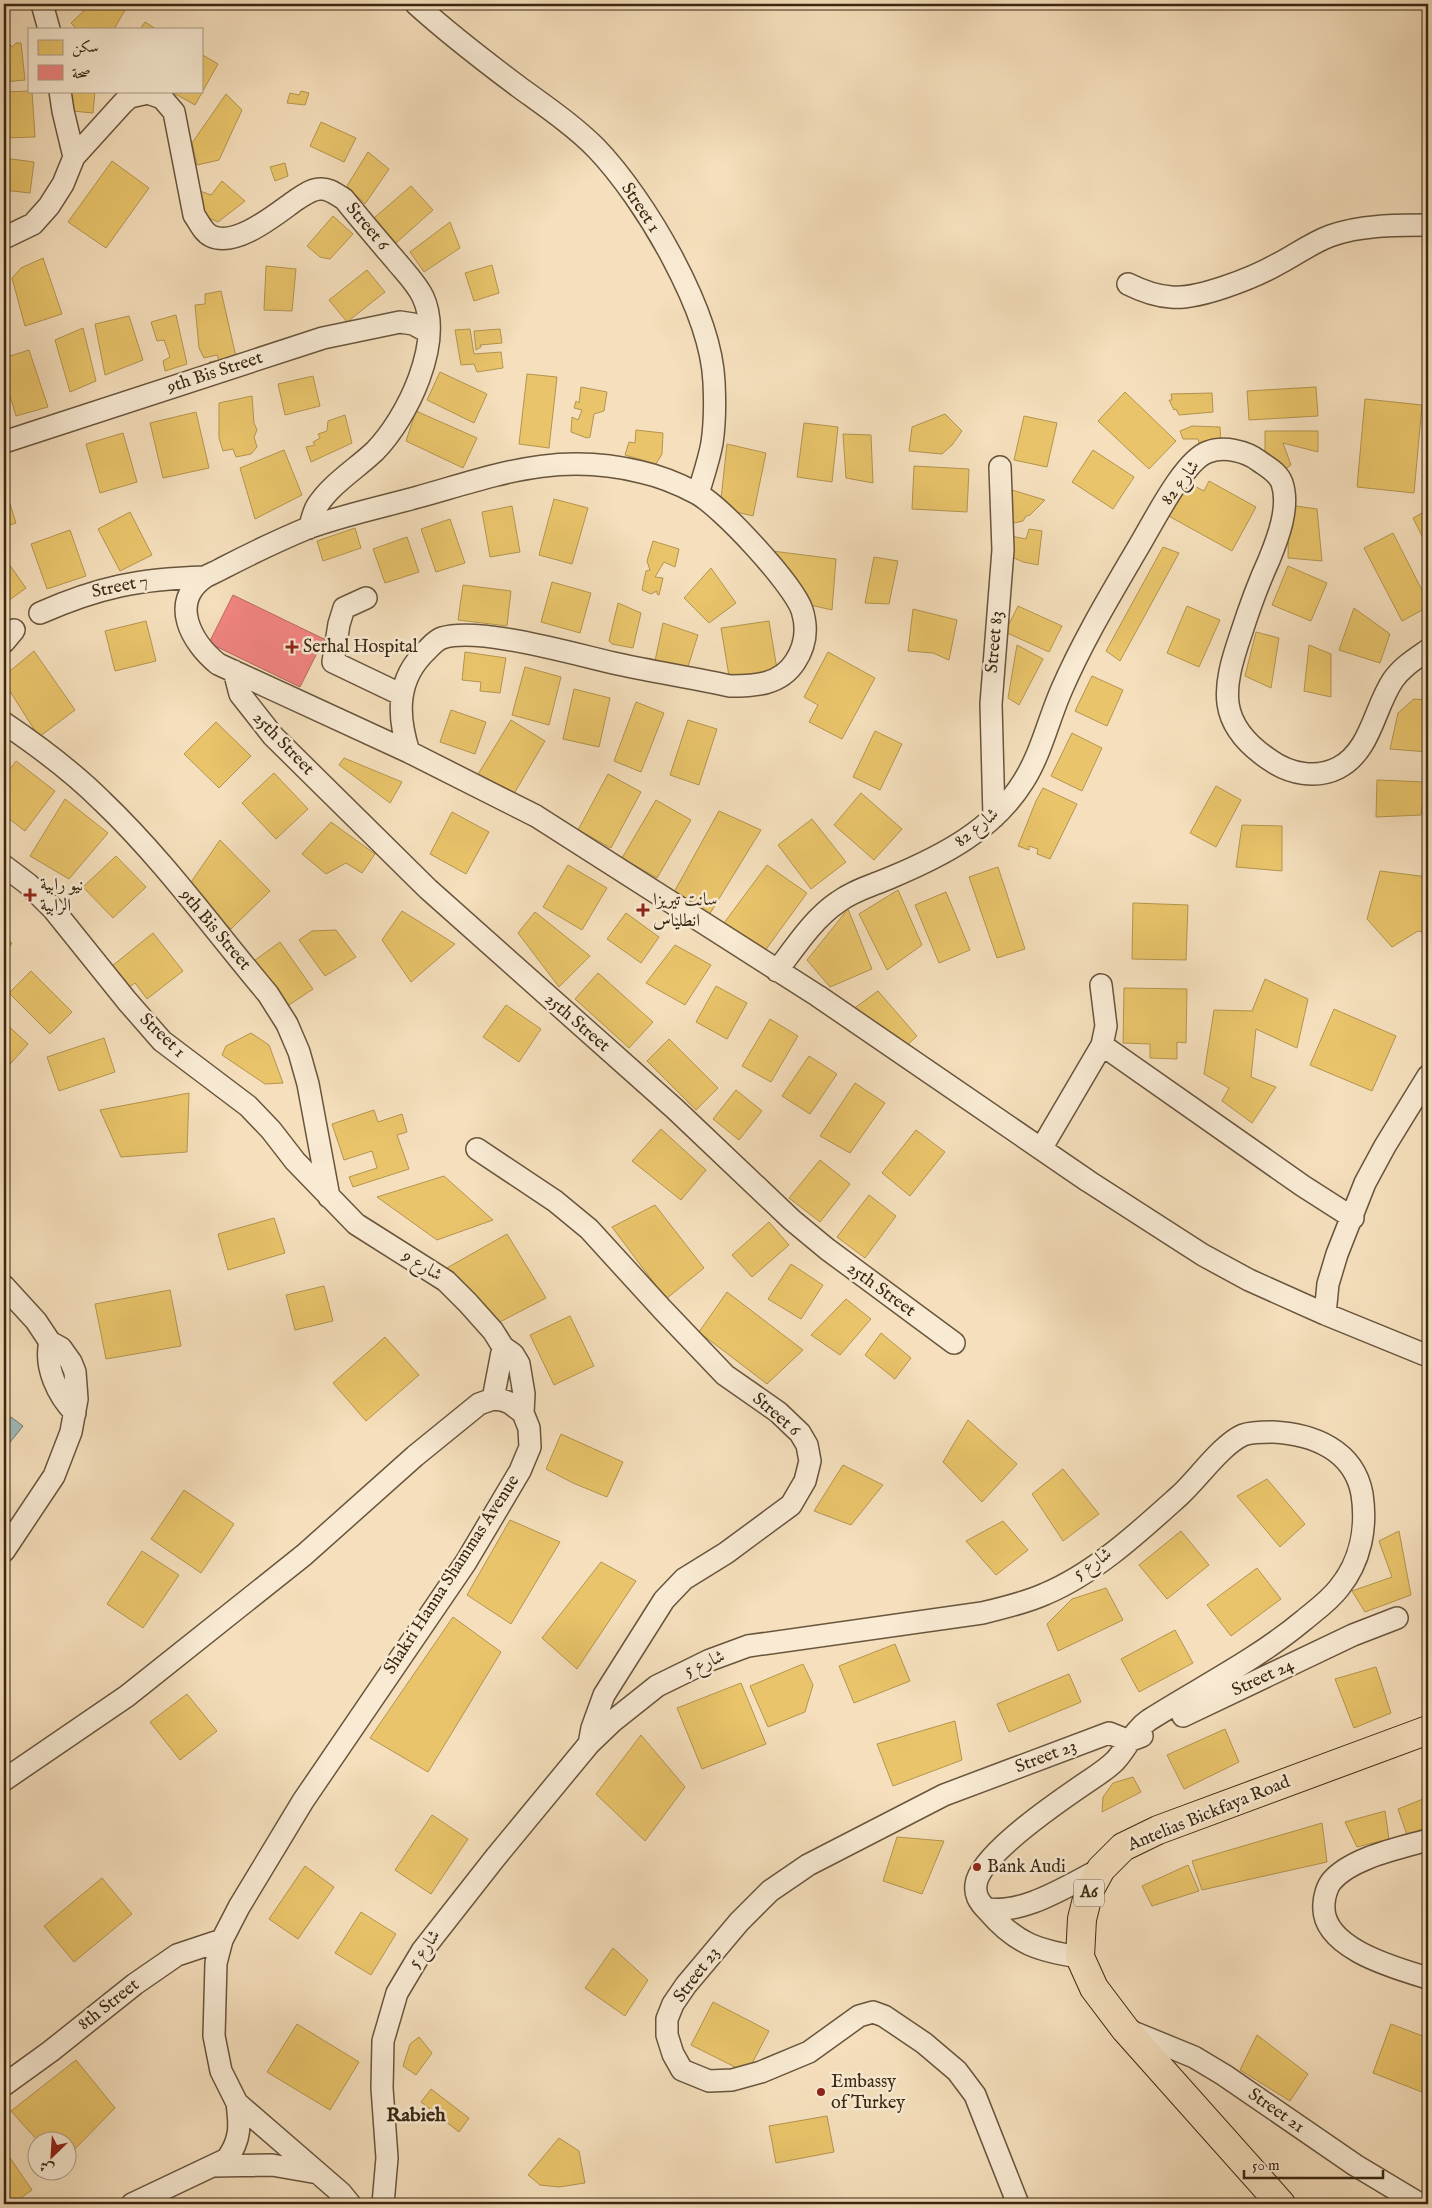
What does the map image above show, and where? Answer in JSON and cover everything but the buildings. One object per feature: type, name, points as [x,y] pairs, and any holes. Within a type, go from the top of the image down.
[{"type":"highway","name":"Antelias Bickfaya Road","points":[[1281,2204],[1125,2029],[1094,1988],[1080,1957],[1082,1919],[1090,1891],[1101,1869],[1123,1847],[1158,1830],[1428,1730]]},
{"type":"street","points":[[42,4],[49,28]]},
{"type":"street","name":"Street 1","points":[[416,4],[488,64],[564,120],[596,148],[621,178],[665,247],[700,320],[709,348],[714,381],[712,443],[698,494]]},
{"type":"street","points":[[4,238],[33,224],[50,206],[63,184],[74,157],[62,111],[60,92]]},
{"type":"street","name":"Street 6","points":[[74,157],[130,97],[148,93],[162,98],[174,112],[178,123],[194,215],[210,236],[224,239],[237,236],[250,231],[306,194],[322,189],[330,190],[344,199],[411,279],[423,297],[427,311],[428,332],[424,363],[417,383],[395,426],[374,451],[316,507],[309,528]]},
{"type":"street","points":[[1128,284],[1149,294],[1173,298],[1197,294],[1250,278],[1313,244],[1344,231],[1402,225],[1428,225]]},
{"type":"street","name":"9th Bis Street","points":[[4,442],[323,338],[400,322],[413,324],[428,332]]},
{"type":"street","name":"شارع 82","points":[[777,971],[810,928],[838,901],[951,849],[994,817],[1021,786],[1030,771],[1060,693],[1084,640],[1176,486],[1196,459],[1208,452],[1223,450],[1251,455],[1273,470],[1282,483],[1284,510],[1278,536],[1253,598],[1230,665],[1226,689],[1234,724],[1252,748],[1277,765],[1292,772],[1307,774],[1324,773],[1340,767],[1362,746],[1392,682],[1401,670],[1428,650]]},
{"type":"street","points":[[409,752],[401,728],[400,704],[402,695],[408,677],[421,656],[440,638],[486,636],[730,686],[752,686],[773,681],[790,670],[802,652],[806,631],[798,600],[776,571],[726,518],[698,494],[670,481],[642,472],[612,466],[582,463],[522,468],[309,528],[204,577],[193,589],[185,607],[188,624],[195,639],[205,653],[218,664],[409,752],[536,816],[818,996],[1041,1149],[1203,1255],[1250,1280],[1325,1314],[1428,1356]]},
{"type":"street","name":"Street 83","points":[[994,817],[991,704],[1003,550],[1000,466]]},
{"type":"street","name":"Street 7","points":[[40,613],[79,596],[120,585],[161,578],[204,577]]},
{"type":"street","points":[[366,598],[344,608],[339,624],[333,662],[402,695]]},
{"type":"street","name":"25th Street","points":[[234,671],[240,694],[273,736],[428,889],[675,1109],[792,1220],[827,1249],[954,1343]]},
{"type":"street","name":"9th Bis Street","points":[[4,723],[30,740],[101,800],[120,819],[268,994],[287,1024],[299,1052],[308,1084],[329,1197]]},
{"type":"street","name":"Street 1","points":[[4,866],[28,884],[54,909],[127,1001],[162,1041],[248,1106],[329,1197]]},
{"type":"street","points":[[1041,1149],[1102,1045],[1106,1026],[1101,985]]},
{"type":"street","points":[[1102,1045],[1303,1186],[1352,1218]]},
{"type":"street","points":[[1325,1314],[1328,1284],[1337,1254],[1365,1183],[1385,1146],[1428,1076]]},
{"type":"street","name":"Street 6","points":[[477,1148],[555,1201],[589,1229],[725,1375],[778,1412],[800,1433],[807,1445],[810,1461],[805,1481],[791,1505],[726,1553],[684,1579],[664,1600],[604,1695],[592,1728],[589,1744]]},
{"type":"street","name":"شارع 9","points":[[329,1197],[356,1224],[446,1281],[493,1331],[503,1347],[513,1354],[519,1364],[524,1394],[523,1413]]},
{"type":"street","points":[[4,1286],[36,1320],[50,1342],[61,1348],[71,1362],[75,1372],[77,1399],[70,1432],[54,1476],[4,1550]]},
{"type":"street","points":[[493,1399],[503,1347]]},
{"type":"street","points":[[4,1780],[127,1696],[304,1555],[449,1426],[479,1404],[493,1399],[510,1403],[523,1413]]},
{"type":"street","name":"Shakri Hanna Shammas Avenue","points":[[350,2204],[341,2193],[237,2103],[221,2071],[214,2036],[216,1963],[222,1940],[239,1908],[303,1801],[466,1562],[520,1471],[530,1447],[529,1428],[523,1413]]},
{"type":"street","name":"شارع 5","points":[[380,2199],[386,2158],[382,2088],[383,2041],[397,1993],[422,1951],[495,1858],[589,1744],[613,1721],[657,1686],[710,1660],[748,1646],[982,1613],[1047,1594],[1096,1564],[1126,1542],[1180,1496],[1225,1449],[1243,1435],[1264,1432],[1288,1433],[1315,1439],[1332,1448],[1350,1463],[1361,1488],[1365,1513],[1364,1536],[1356,1558],[1340,1587],[1323,1604],[1268,1648],[1196,1694],[1146,1722],[1115,1761],[1064,1797],[997,1851],[980,1872],[976,1884],[978,1899],[1000,1925],[1019,1941],[1051,1953],[1080,1957]]},
{"type":"street","name":"Street 24","points":[[1129,1741],[1162,1728],[1194,1710],[1353,1635],[1396,1618]]},
{"type":"street","name":"Street 23","points":[[1018,2204],[975,2095],[957,2071],[924,2043],[884,2016],[873,2012],[859,2016],[810,2052],[761,2072],[732,2080],[709,2081],[682,2070],[673,2054],[667,2035],[667,2020],[673,2004],[686,1985],[739,1922],[770,1891],[808,1865],[944,1795],[1031,1761],[1109,1733],[1129,1741]]},
{"type":"street","points":[[1428,1840],[1373,1856],[1349,1867],[1330,1882],[1324,1899],[1323,1912],[1327,1925],[1341,1940],[1362,1954],[1428,1978]]},
{"type":"street","points":[[986,1909],[1002,1911],[1017,1907],[1101,1869]]},
{"type":"street","name":"8th Street","points":[[4,2085],[51,2051],[135,1984],[176,1955],[222,1940]]},
{"type":"street","name":"Street 21","points":[[1125,2029],[1194,2057],[1224,2075],[1355,2165],[1420,2204]]},
{"type":"street","points":[[132,2204],[227,2159],[236,2145],[240,2123],[237,2103]]},
{"type":"street","points":[[214,2166],[272,2165],[318,2173]]},
{"type":"water","points":[[11,1417],[23,1426],[4,1450],[4,1426]]},
{"type":"place","name":"Serhal Hospital","points":[[292,647]]},
{"type":"place","name":"نيو رابية الرابية","points":[[30,895]]},
{"type":"place","name":"سانت تيريزا انطلياس","points":[[643,910]]},
{"type":"place","name":"Bank Audi","points":[[977,1867]]},
{"type":"place","name":"Embassy of Turkey","points":[[821,2092]]},
{"type":"district","name":"Rabieh","points":[[416,2115]]}]
